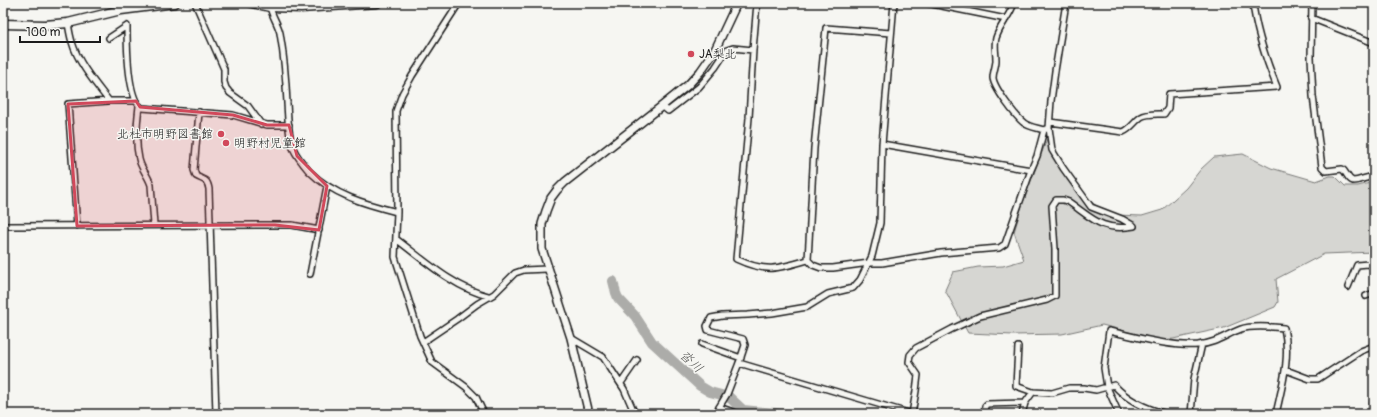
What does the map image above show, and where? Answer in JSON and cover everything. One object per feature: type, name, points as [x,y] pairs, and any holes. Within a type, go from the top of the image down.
[{"type":"main road","points":[[3,24],[45,25],[68,23],[125,6],[174,3]]},
{"type":"main road","points":[[252,3],[270,7],[377,3]]},
{"type":"street","points":[[195,3],[224,69],[224,82],[226,88],[230,93],[248,106],[261,124]]},
{"type":"street","points":[[459,3],[412,76],[402,94],[396,111],[397,212],[395,257],[423,342],[432,362],[466,387],[476,397],[484,414]]},
{"type":"street","points":[[589,414],[571,338],[556,289],[547,269],[542,249],[542,224],[546,211],[551,198],[565,182],[688,85],[700,72],[714,52],[737,3]]},
{"type":"street","points":[[757,3],[752,50],[749,118],[736,259],[748,265],[771,269],[784,268],[808,260]]},
{"type":"street","points":[[716,414],[725,396],[745,345],[743,339],[708,330],[707,326],[710,318],[772,313],[807,307],[828,294],[853,288],[860,280],[869,263],[876,245],[880,223],[882,144],[894,3]]},
{"type":"street","points":[[927,3],[1006,19]]},
{"type":"street","points":[[1014,3],[999,32],[995,45],[996,62],[993,78],[1004,99],[1023,123],[1047,129]]},
{"type":"street","points":[[891,33],[826,28],[814,148],[808,260],[813,265],[821,268],[833,268],[869,263],[882,264],[941,253],[998,248],[1005,244],[1031,170],[1050,122],[1055,71],[1066,3]]},
{"type":"street","points":[[1050,122],[1123,132],[1128,130],[1145,115],[1164,114],[1168,108],[1169,94],[1276,87],[1261,40],[1254,14],[1253,3]]},
{"type":"street","points":[[1312,3],[1311,57],[1313,96],[1322,167],[1326,171],[1342,169],[1353,181],[1374,177]]},
{"type":"street","points":[[270,7],[279,31],[284,65],[289,125],[293,147],[297,156],[312,174],[327,186],[370,205],[397,212]]},
{"type":"street","points":[[1311,18],[1374,43]]},
{"type":"street","points":[[68,23],[76,52],[97,86],[109,100]]},
{"type":"street","points":[[109,38],[127,26],[127,59],[132,86],[138,103],[142,108],[233,115],[261,124],[289,125]]},
{"type":"street","points":[[662,106],[668,111],[688,97],[699,87],[715,68],[727,50],[733,48],[752,50]]},
{"type":"street","points":[[77,226],[68,104],[109,100],[138,103]]},
{"type":"street","points":[[138,103],[136,131],[138,152],[139,159],[151,184],[154,225]]},
{"type":"street","points":[[199,112],[194,170],[196,176],[204,178],[208,184],[216,414]]},
{"type":"street","points":[[702,344],[740,360],[912,414],[918,375],[909,362],[909,359],[916,348],[980,316],[1048,300],[1055,296],[1055,249],[1052,206],[1056,200],[1069,202],[1101,225],[1120,228],[1134,226],[1122,219],[1091,207],[1052,150],[1047,129]]},
{"type":"street","points":[[882,144],[1031,170]]},
{"type":"street","points":[[310,274],[327,186]]},
{"type":"street","points":[[3,226],[286,225],[319,230]]},
{"type":"street","points":[[396,239],[465,288],[488,296]]},
{"type":"street","points":[[1348,287],[1357,265],[1368,264],[1374,266]]},
{"type":"street","points":[[423,342],[457,320],[488,296],[494,294],[515,273],[524,270],[547,269]]},
{"type":"street","points":[[1366,296],[1374,293]]},
{"type":"street","points":[[1119,414],[1107,387],[1104,368],[1109,331],[1174,344],[1202,344],[1214,342],[1241,329],[1253,326],[1261,328],[1267,326],[1284,328],[1287,341],[1286,370],[1276,414]]},
{"type":"street","points":[[571,338],[603,357],[621,383],[635,414]]},
{"type":"street","points":[[1191,414],[1194,379],[1202,344]]},
{"type":"street","points":[[1286,370],[1310,380],[1318,379],[1361,351],[1374,346]]},
{"type":"street","points":[[1018,348],[1016,386],[1033,392],[1052,393],[1063,389],[1076,388],[1096,390],[1114,385],[1122,394],[1134,403],[1166,414]]},
{"type":"street","points":[[621,383],[637,360]]},
{"type":"street","points":[[1022,414],[1025,403],[1033,392]]},
{"type":"street","points":[[1371,414],[1374,399]]},
{"type":"street","points":[[984,414],[985,406],[987,404],[1025,403]]},
{"type":"street","points":[[719,407],[739,414]]},
{"type":"highlighted area","points":[[136,101],[140,107],[233,115],[267,125],[289,125],[297,156],[327,186],[319,230],[275,225],[77,226],[68,104]]},
{"type":"shaded area","points":[[1047,139],[1068,181],[1101,210],[1116,215],[1142,216],[1162,210],[1186,188],[1201,169],[1214,157],[1243,154],[1271,168],[1316,181],[1330,176],[1335,176],[1345,186],[1358,186],[1374,182],[1374,252],[1324,254],[1276,279],[1278,302],[1275,307],[1224,328],[1173,339],[1160,340],[1102,325],[1062,334],[1013,335],[968,333],[945,290],[953,272],[978,267],[1003,266],[1024,260],[1014,232],[1023,202]]},
{"type":"waterway","name":"沓川","points":[[613,281],[618,298],[635,316],[652,342],[700,386],[710,392],[729,397],[743,410],[785,414]]},
{"type":"place","name":"JA梨北","points":[[691,54]]},
{"type":"place","name":"北杜市明野図書館","points":[[221,134]]},
{"type":"place","name":"明野村児童館","points":[[226,143]]}]
